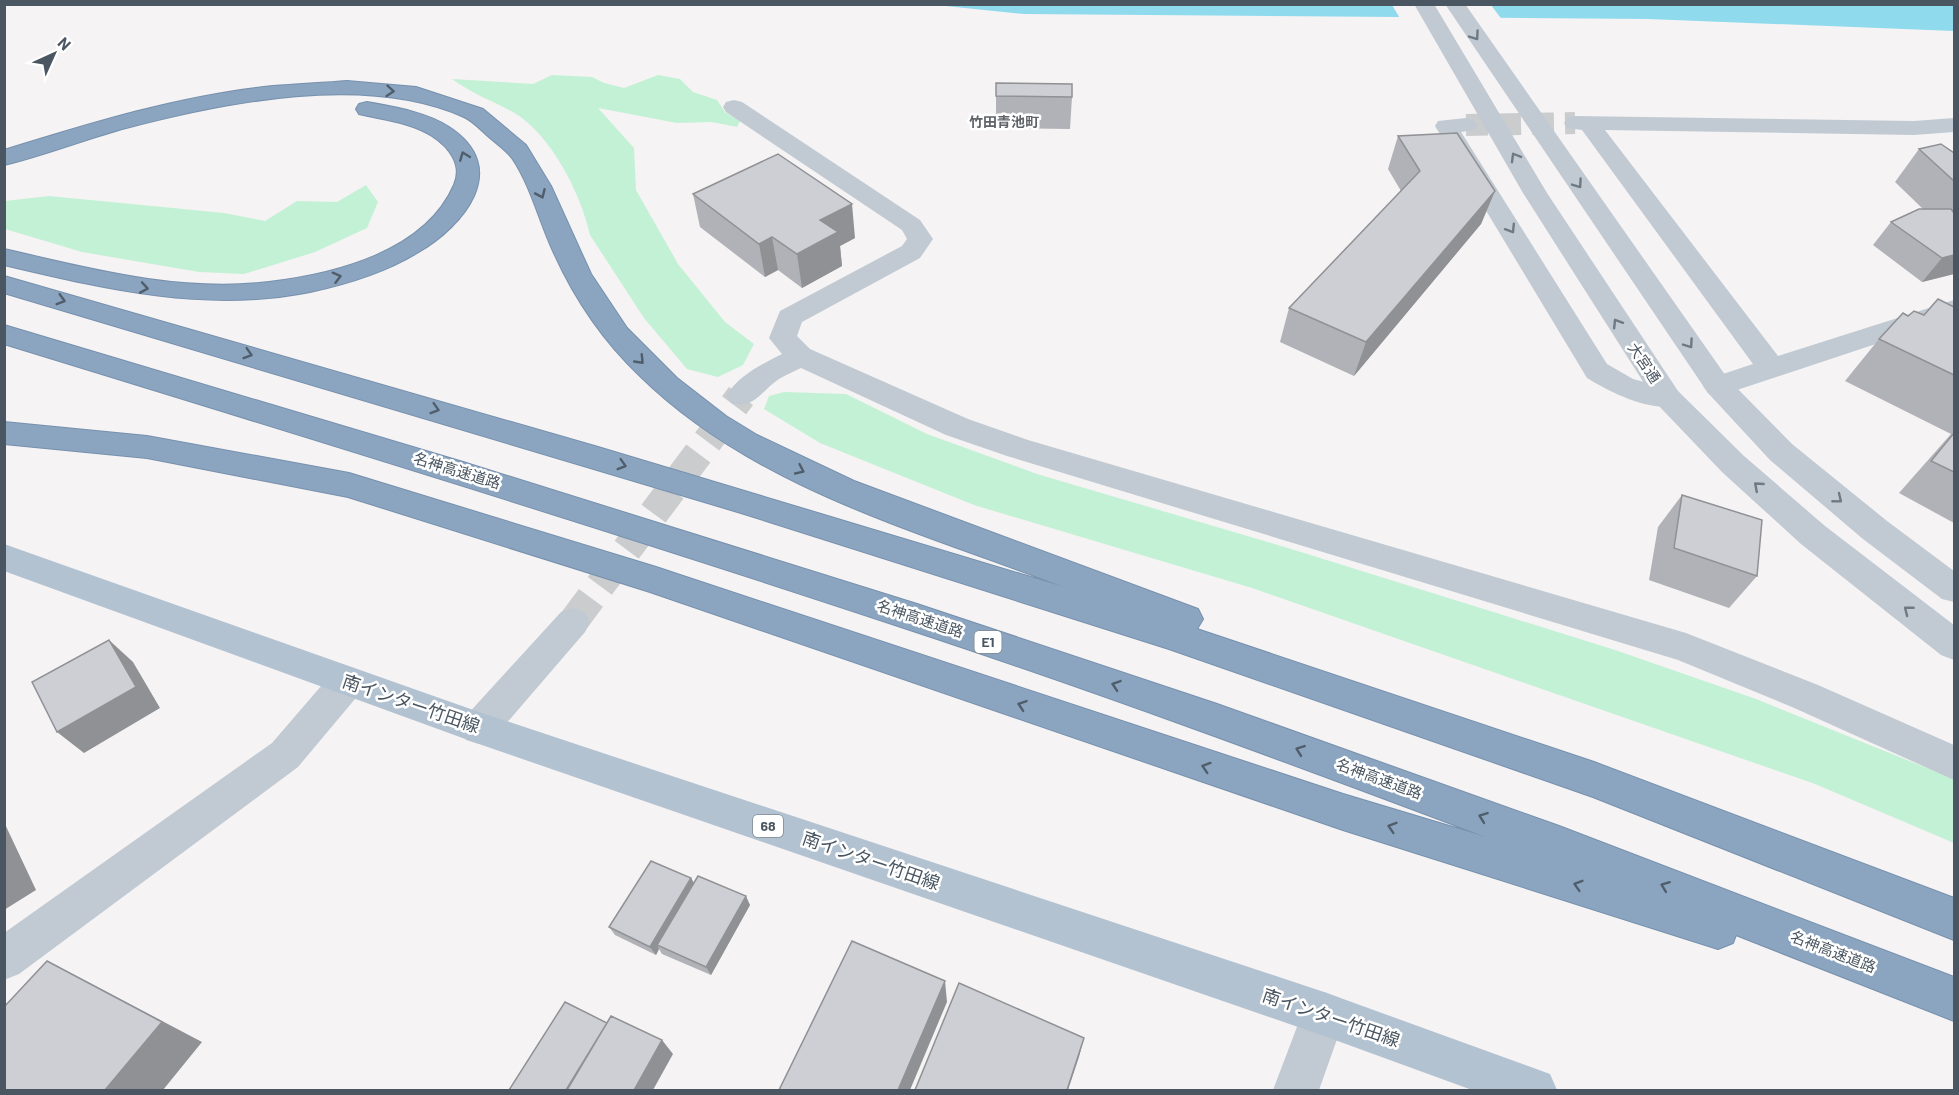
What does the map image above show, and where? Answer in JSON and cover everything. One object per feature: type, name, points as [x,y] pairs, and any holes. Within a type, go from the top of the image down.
[{"type":"highway","points":[[4,158],[142,118],[266,94],[362,88],[428,96],[458,105],[492,125],[518,150],[530,170],[585,290],[612,330],[646,367],[689,404],[732,434],[854,494],[1556,758],[1733,832],[1954,919]]},
{"type":"highway","points":[[4,175],[82,150],[199,122],[252,113],[354,107],[421,119],[440,129],[456,141],[465,153],[469,171],[465,189],[454,208],[437,227],[413,244],[349,274],[311,284],[230,295],[193,294],[144,289],[4,257]]},
{"type":"highway","points":[[4,284],[199,339],[876,541],[1402,713],[1733,832]]},
{"type":"highway","name":"名神高速道路","points":[[4,334],[452,470],[917,618],[1206,716],[1559,845],[1954,1001]]},
{"type":"highway","points":[[4,433],[147,447],[349,485],[656,580],[1343,812],[1954,1001]]},
{"type":"main road","name":"南インター竹田線","points":[[4,557],[479,728],[1324,1014],[1534,1090]]},
{"type":"street","name":"大宮通","points":[[1424,4],[1535,193],[1668,398],[1733,464],[1813,535],[1954,645]]},
{"type":"street","points":[[1455,4],[1718,386],[1781,452],[1875,530],[1954,589]]},
{"type":"street","points":[[734,107],[911,225],[920,239],[912,252],[790,317],[783,338],[800,356],[957,427],[1018,448],[1686,648],[1805,696],[1954,763]]},
{"type":"street","points":[[1772,369],[1582,123],[1914,128],[1949,135]]},
{"type":"street","points":[[1466,125],[1446,126],[1597,371],[1624,387],[1668,398]]},
{"type":"street","points":[[1718,386],[1954,309]]},
{"type":"street","points":[[741,396],[768,373],[800,356]]},
{"type":"street","points":[[479,728],[573,622]]},
{"type":"street","points":[[4,959],[285,754],[347,682]]},
{"type":"street","points":[[1296,1090],[1324,1014]]},
{"type":"green space","points":[[552,75],[592,77],[624,88],[658,75],[680,79],[693,92],[717,100],[725,112],[740,121],[737,127],[712,122],[677,123],[598,108],[634,148],[636,190],[678,264],[725,322],[754,344],[743,365],[718,377],[687,369],[644,318],[590,235],[572,184],[552,150],[540,135],[513,112],[474,93],[452,79],[533,84]]},
{"type":"green space","points":[[366,185],[378,202],[367,228],[315,252],[244,274],[199,272],[82,252],[5,229],[5,201],[49,196],[224,213],[265,221],[297,201],[337,202]]},
{"type":"green space","points":[[784,392],[846,394],[927,434],[1037,474],[1288,548],[1615,650],[1756,699],[1954,779],[1954,843],[1815,784],[1252,588],[974,505],[820,443],[764,409],[769,396]]},
{"type":"water","points":[[1954,4],[1954,31],[1648,19],[1024,14],[936,5]]},
{"type":"pier","points":[[1392,5],[1491,5],[1503,21],[1401,20]]},
{"type":"building","points":[[996,83],[1072,84],[1072,97],[996,96]]},
{"type":"building","points":[[1457,133],[1495,191],[1366,342],[1289,308],[1420,171],[1398,136]]},
{"type":"building","points":[[1941,144],[1954,153],[1954,181],[1919,149]]},
{"type":"building","points":[[778,154],[852,204],[820,220],[838,232],[797,254],[772,237],[759,244],[693,194]]},
{"type":"building","points":[[1919,209],[1951,209],[1954,213],[1954,255],[1942,258],[1891,222]]},
{"type":"building","points":[[1938,299],[1954,307],[1954,375],[1879,339],[1903,313],[1908,316],[1914,311],[1924,315]]},
{"type":"building","points":[[1954,433],[1954,472],[1931,461]]},
{"type":"building","points":[[1682,495],[1762,520],[1757,576],[1674,548]]},
{"type":"building","points":[[109,640],[136,687],[57,732],[32,682]]},
{"type":"building","points":[[651,861],[691,878],[650,947],[609,927]]},
{"type":"building","points":[[698,876],[746,896],[706,967],[657,945]]},
{"type":"building","points":[[852,941],[945,981],[898,1090],[779,1090]]},
{"type":"building","points":[[47,961],[162,1022],[105,1090],[4,1090],[4,1007]]},
{"type":"building","points":[[959,983],[1084,1038],[1067,1090],[915,1090]]},
{"type":"building","points":[[565,1002],[607,1023],[566,1090],[509,1090]]},
{"type":"building","points":[[611,1016],[662,1040],[634,1090],[567,1090]]},
{"type":"tunnel","points":[[1466,125],[1575,123]]},
{"type":"tunnel","points":[[573,622],[741,396]]},
{"type":"district","name":"竹田青池町","points":[[1004,122]]}]
